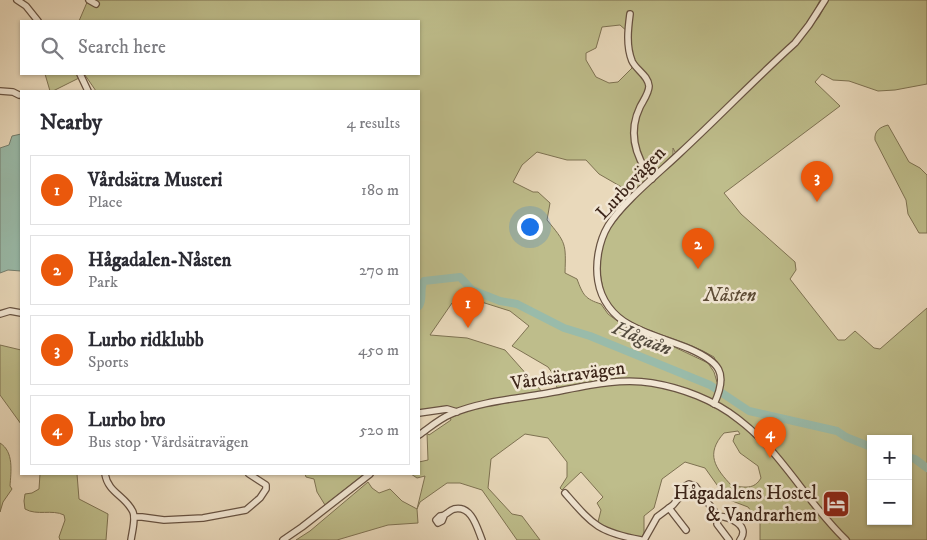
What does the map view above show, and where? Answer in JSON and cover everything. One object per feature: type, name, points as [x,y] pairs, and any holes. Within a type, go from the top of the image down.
[{"type":"street","points":[[17,0],[26,6],[37,20]]},
{"type":"street","points":[[89,0],[96,4]]},
{"type":"street","name":"Lurbovägen","points":[[714,404],[720,385],[718,369],[712,360],[674,342],[631,326],[612,311],[600,289],[597,266],[602,238],[607,227],[621,210],[795,43],[825,0]]},
{"type":"street","points":[[630,14],[628,32],[630,55],[636,68],[647,79],[649,87],[638,110],[633,134],[635,146],[644,168],[652,179]]},
{"type":"street","points":[[80,75],[88,90]]},
{"type":"street","points":[[0,91],[13,92],[19,96]]},
{"type":"street","points":[[0,314],[10,311],[20,313]]},
{"type":"street","name":"Vårdsätravägen","points":[[420,434],[449,415],[457,412],[503,400],[593,385],[632,382],[651,383],[684,391],[714,404],[737,418],[762,439],[817,509],[846,540]]},
{"type":"street","points":[[420,413],[447,409],[457,412]]},
{"type":"street","points":[[105,475],[109,487],[133,512],[131,540]]},
{"type":"street","points":[[134,518],[142,517],[164,520],[203,518],[246,510],[260,498],[266,489],[266,485],[251,475]]},
{"type":"street","points":[[283,540],[369,475]]},
{"type":"street","points":[[565,493],[597,526],[617,535],[643,540],[655,519],[678,499],[680,491],[684,486],[692,484],[718,516],[717,524],[729,540]]},
{"type":"street","points":[[669,508],[686,530]]},
{"type":"street","points":[[444,516],[453,510],[459,509],[467,512],[473,519],[482,540]]},
{"type":"street","points":[[718,516],[729,517],[736,521],[742,530],[743,537],[740,540]]},
{"type":"green space","name":"Nåsten","points":[[88,0],[820,0],[791,49],[819,17],[828,0],[927,0],[927,84],[878,91],[849,81],[833,80],[822,74],[815,82],[840,106],[724,193],[741,214],[795,262],[796,270],[790,279],[838,340],[845,340],[855,331],[874,348],[880,349],[927,308],[927,540],[850,540],[829,520],[808,493],[805,498],[842,540],[760,540],[760,523],[748,507],[727,499],[705,468],[685,462],[662,479],[654,508],[644,516],[644,540],[597,526],[601,510],[597,503],[603,497],[581,472],[562,490],[560,488],[567,477],[567,462],[548,438],[525,434],[491,459],[488,488],[512,514],[522,516],[540,540],[517,540],[482,490],[460,483],[447,483],[420,502],[417,509],[425,476],[417,478],[412,475],[420,475],[420,462],[428,460],[427,433],[429,435],[451,420],[447,409],[420,413],[420,90],[95,90],[85,75],[420,75],[420,20],[79,20]],"holes":[[[620,25],[628,32],[632,68],[618,82],[609,83],[596,77],[586,60],[586,53],[596,48],[602,27]],[[673,148],[678,158],[624,210],[607,233],[600,258],[603,290],[612,308],[624,318],[714,357],[724,381],[717,382],[714,372],[708,363],[670,345],[628,329],[608,314],[601,304],[585,296],[577,279],[565,273],[564,244],[547,220],[550,203],[538,192],[533,192],[513,182],[522,165],[537,152],[567,160],[586,160],[599,174],[632,193],[673,155]],[[472,299],[510,311],[529,326],[512,346],[548,367],[553,374],[558,391],[544,394],[505,350],[467,338],[430,335],[452,303]],[[738,431],[740,434],[735,435],[733,441],[740,453],[758,466],[761,478],[749,487],[732,486],[714,461],[715,448],[724,433]]]},
{"type":"green space","points":[[45,75],[85,75],[55,90],[50,90]]},
{"type":"green space","points":[[888,125],[909,162],[920,168],[927,175],[927,233],[919,233],[908,214],[906,200],[875,140],[875,134],[878,130]]},
{"type":"green space","points":[[0,345],[20,350],[20,423],[0,395]]},
{"type":"green space","points":[[0,443],[8,451],[10,457],[10,486],[12,489],[3,502],[0,512]]},
{"type":"green space","points":[[40,475],[77,475],[79,499],[108,514],[106,540],[60,540],[59,537],[65,520],[64,515],[34,512],[25,509],[25,494],[39,489]]},
{"type":"green space","points":[[305,475],[363,475],[325,505],[317,492],[314,479],[306,477]]},
{"type":"green space","points":[[368,482],[379,493],[390,489],[402,501],[417,509],[418,523],[388,525],[337,540],[296,540],[310,531]]},
{"type":"shaded area","points":[[20,134],[20,271],[8,270],[0,273],[0,148],[9,145],[12,136]]},
{"type":"waterway","name":"Hågaån","points":[[420,303],[424,281],[460,277],[472,290],[500,301],[517,304],[564,328],[590,336],[710,385],[749,411],[837,431],[846,437],[867,445]]},
{"type":"waterway","name":"Hågaån","points":[[912,458],[927,468]]},
{"type":"place","name":"Lurbo ridklubb","points":[[817,202]]},
{"type":"place","name":"Hågadalen-Nåsten","points":[[698,269]]},
{"type":"place","name":"Vårdsätra Musteri","points":[[468,328]]},
{"type":"place","name":"Lurbo bro","points":[[770,458]]},
{"type":"place","name":"Hågadalens Hostel & Vandrarhem","points":[[836,504]]}]
